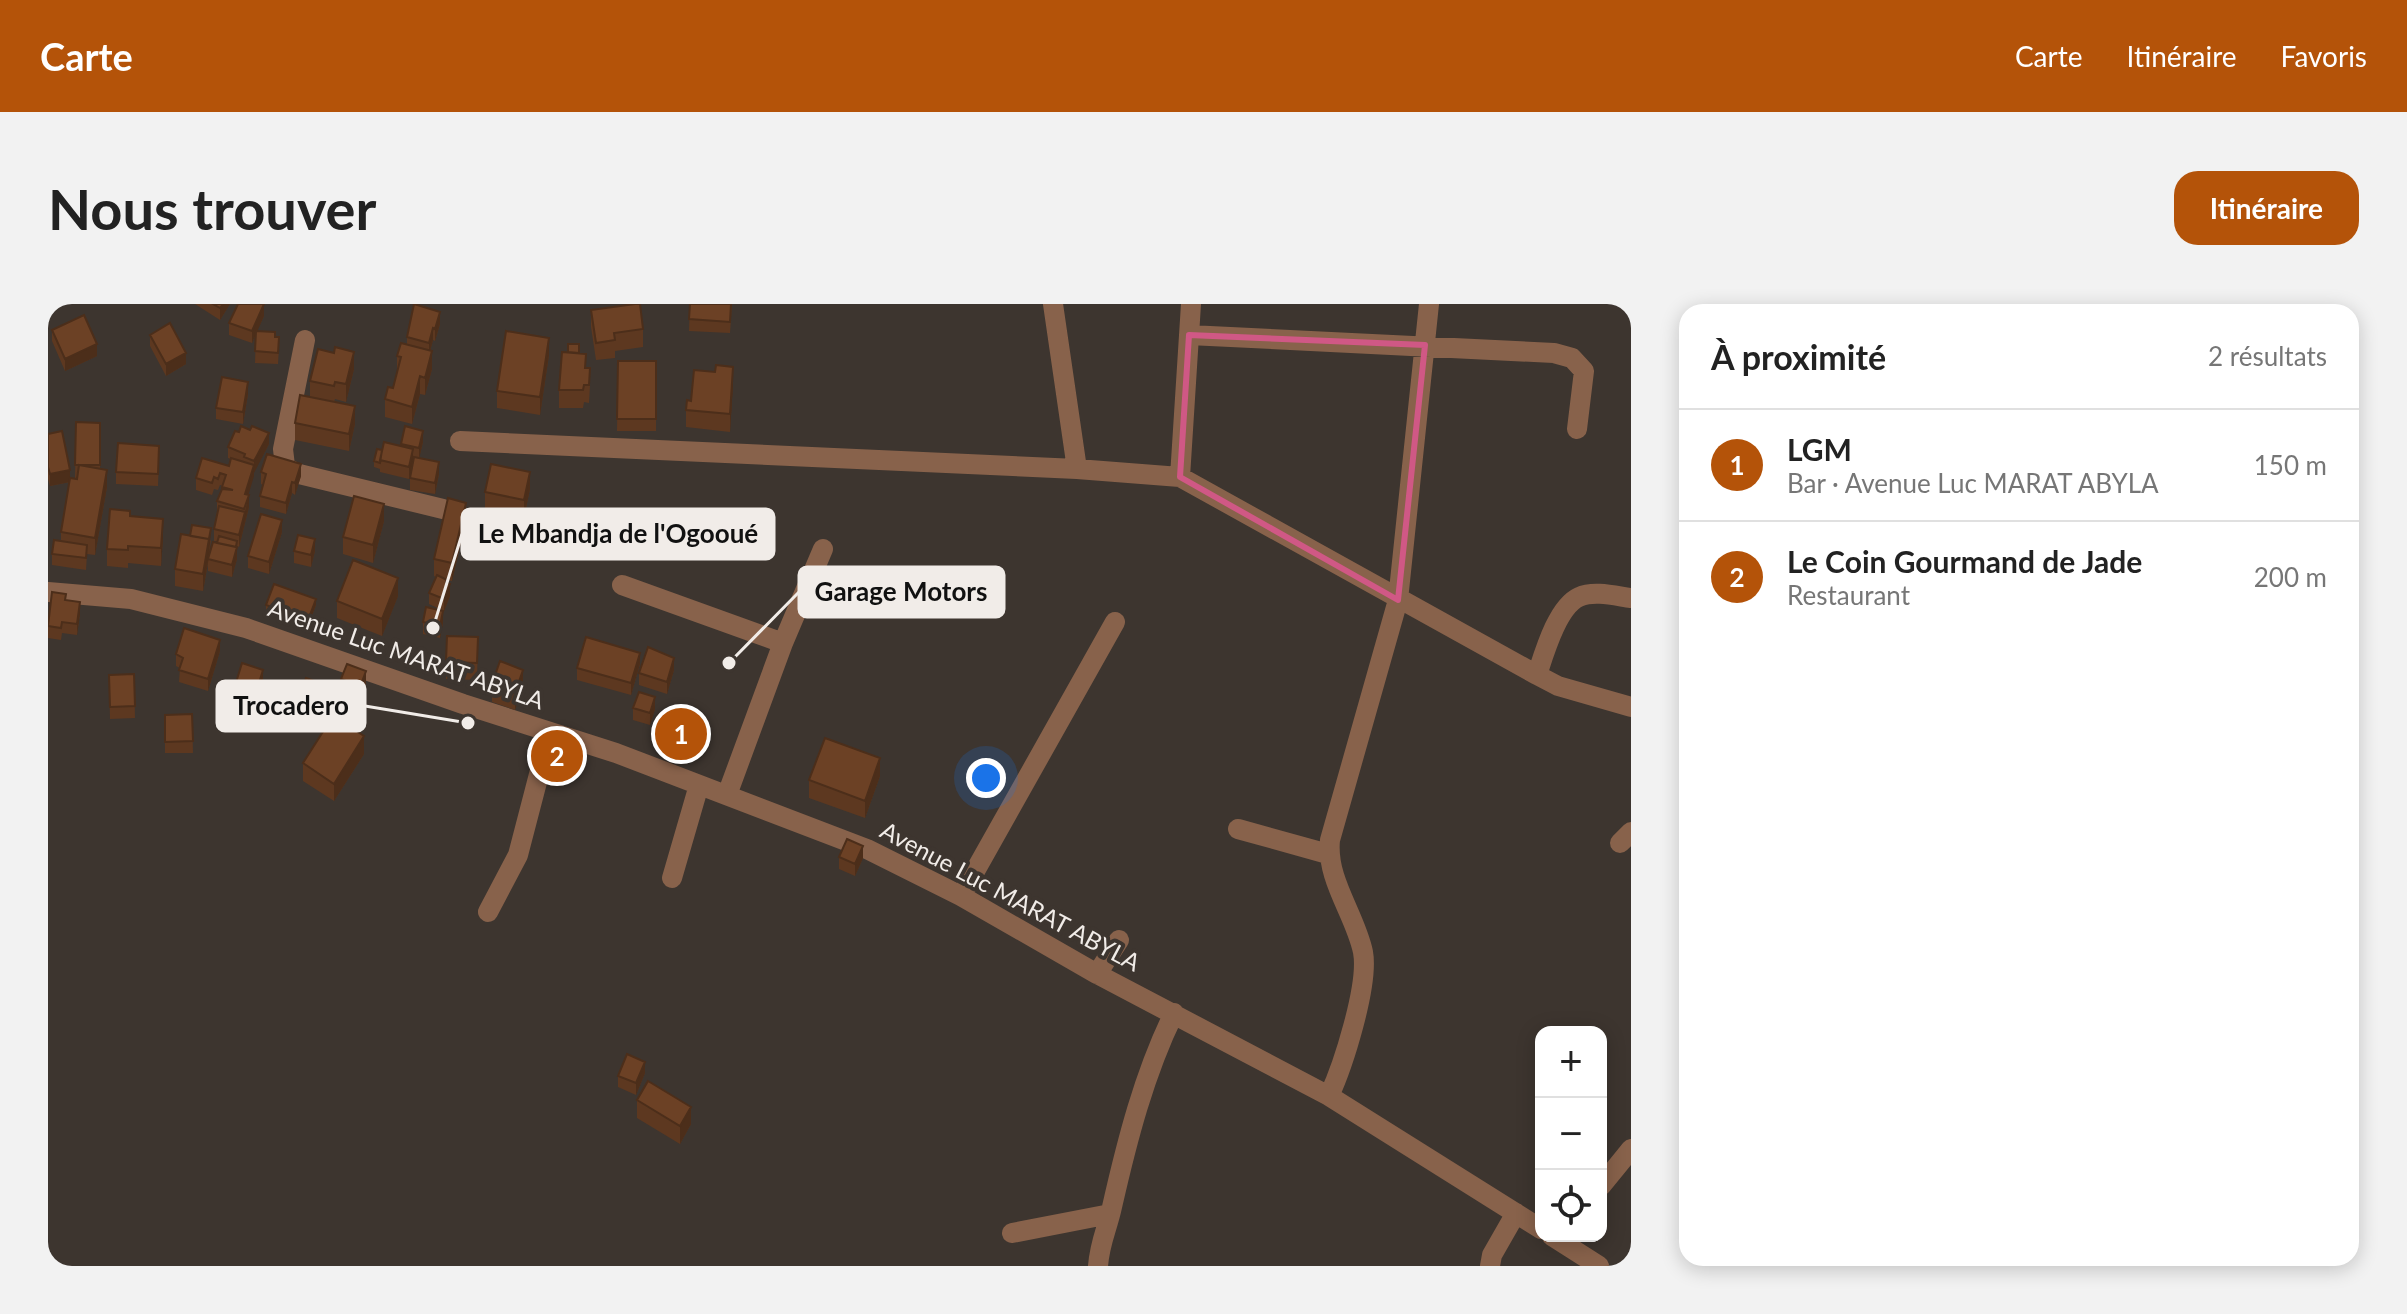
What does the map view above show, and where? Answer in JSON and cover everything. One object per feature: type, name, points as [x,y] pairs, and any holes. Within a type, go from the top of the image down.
[{"type":"street","points":[[1053,304],[1077,469]]},
{"type":"street","points":[[1180,477],[1191,304]]},
{"type":"street","points":[[1329,1096],[1347,1053],[1365,968],[1363,950],[1328,854],[1398,600],[1429,304]]},
{"type":"street","points":[[1189,335],[1554,353],[1572,358],[1584,371],[1577,429]]},
{"type":"street","points":[[305,340],[283,449],[285,466],[295,473],[443,509]]},
{"type":"street","points":[[460,441],[1077,469],[1180,477],[1558,686],[1631,707]]},
{"type":"street","points":[[727,795],[783,643],[823,549]]},
{"type":"street","points":[[622,585],[783,643]]},
{"type":"street","name":"Avenue Luc MARAT ABYLA","points":[[48,592],[131,599],[246,628],[616,753],[867,849],[961,896],[1097,974],[1329,1096],[1535,1225]]},
{"type":"street","points":[[1537,675],[1551,633],[1578,597],[1597,594],[1631,598]]},
{"type":"street","points":[[961,896],[1115,622]]},
{"type":"street","points":[[488,912],[518,855],[550,732]]},
{"type":"street","points":[[672,878],[699,785]]},
{"type":"street","points":[[1238,829],[1328,854]]},
{"type":"street","points":[[1097,974],[1119,940]]},
{"type":"street","points":[[1098,1266],[1100,1242],[1127,1142],[1174,1013]]},
{"type":"street","points":[[1607,1179],[1631,1149]]},
{"type":"street","points":[[1490,1266],[1492,1255],[1516,1213]]},
{"type":"street","points":[[1012,1233],[1110,1214]]},
{"type":"street","points":[[1563,1242],[1599,1266]]},
{"type":"highlighted area","points":[[1189,335],[1425,345],[1398,600],[1180,477]]},
{"type":"building","points":[[238,304],[264,304],[252,331],[229,323]]},
{"type":"building","points":[[414,304],[440,312],[429,343],[407,337]]},
{"type":"building","points":[[640,304],[643,329],[614,333],[615,340],[596,343],[591,310]]},
{"type":"building","points":[[690,304],[731,304],[730,322],[689,319]]},
{"type":"building","points":[[84,315],[97,344],[65,359],[52,330]]},
{"type":"building","points":[[170,323],[186,353],[166,364],[150,335]]},
{"type":"building","points":[[256,331],[275,332],[275,337],[279,337],[278,353],[255,351]]},
{"type":"building","points":[[506,331],[549,338],[540,397],[497,391]]},
{"type":"building","points":[[401,343],[432,351],[425,378],[420,376],[412,407],[385,399],[388,387],[393,388],[401,357],[397,356]]},
{"type":"building","points":[[568,344],[579,344],[579,353],[568,352]]},
{"type":"building","points":[[335,347],[354,352],[346,384],[335,382],[334,386],[310,381],[318,349],[334,353]]},
{"type":"building","points":[[562,352],[586,354],[585,368],[590,368],[589,385],[584,385],[583,390],[559,390]]},
{"type":"building","points":[[618,361],[656,361],[656,419],[617,419]]},
{"type":"building","points":[[716,365],[733,367],[730,414],[686,410],[687,400],[691,401],[694,370],[715,372]]},
{"type":"building","points":[[222,377],[248,382],[243,412],[216,408]]},
{"type":"building","points":[[300,395],[355,406],[349,434],[295,423]]},
{"type":"building","points":[[76,422],[100,423],[100,465],[75,465]]},
{"type":"building","points":[[241,426],[250,430],[252,426],[269,433],[254,461],[228,447],[235,431],[239,432]]},
{"type":"building","points":[[405,426],[423,431],[419,448],[401,444]]},
{"type":"building","points":[[62,431],[70,470],[50,474],[48,434]]},
{"type":"building","points":[[384,442],[413,449],[409,467],[380,460]]},
{"type":"building","points":[[118,443],[159,446],[158,474],[116,472]]},
{"type":"building","points":[[377,449],[382,450],[380,463],[374,461]]},
{"type":"building","points":[[267,454],[301,464],[286,503],[260,496],[266,474],[261,472]]},
{"type":"building","points":[[414,457],[439,462],[435,483],[410,478]]},
{"type":"building","points":[[202,458],[229,466],[231,458],[254,465],[244,509],[217,501],[222,489],[233,490],[222,487],[226,475],[220,473],[212,483],[196,478]]},
{"type":"building","points":[[491,464],[530,472],[524,500],[485,492]]},
{"type":"building","points":[[79,465],[107,470],[95,538],[61,532],[70,478],[77,479]]},
{"type":"building","points":[[354,496],[384,504],[373,545],[343,537]]},
{"type":"building","points":[[448,498],[466,503],[452,563],[434,559]]},
{"type":"building","points":[[219,506],[245,512],[239,535],[214,529]]},
{"type":"building","points":[[110,509],[130,511],[130,516],[163,519],[161,548],[128,546],[128,550],[107,549]]},
{"type":"building","points":[[261,514],[282,520],[269,562],[248,556]]},
{"type":"building","points":[[192,525],[211,528],[209,539],[190,536]]},
{"type":"building","points":[[181,534],[209,539],[203,574],[175,569]]},
{"type":"building","points":[[298,535],[315,539],[311,555],[294,551]]},
{"type":"building","points":[[219,536],[237,541],[236,547],[217,543]]},
{"type":"building","points":[[54,540],[87,545],[86,558],[52,554]]},
{"type":"building","points":[[213,542],[237,547],[232,565],[208,559]]},
{"type":"building","points":[[353,560],[398,578],[382,619],[337,601]]},
{"type":"building","points":[[437,575],[450,584],[444,599],[429,593]]},
{"type":"building","points":[[274,584],[316,599],[308,620],[266,605]]},
{"type":"building","points":[[52,592],[66,594],[65,600],[80,602],[77,624],[62,622],[61,628],[48,626]]},
{"type":"building","points":[[426,607],[443,611],[440,626],[423,622]]},
{"type":"building","points":[[184,628],[220,640],[208,679],[179,670],[183,658],[176,654]]},
{"type":"building","points":[[447,636],[478,637],[477,663],[446,662]]},
{"type":"building","points":[[586,637],[640,653],[631,683],[577,668]]},
{"type":"building","points":[[648,647],[674,658],[667,682],[639,673]]},
{"type":"building","points":[[500,661],[523,670],[515,693],[492,684]]},
{"type":"building","points":[[242,663],[263,670],[255,696],[234,689]]},
{"type":"building","points":[[347,664],[366,671],[360,687],[341,679]]},
{"type":"building","points":[[134,674],[135,706],[110,707],[109,675]]},
{"type":"building","points":[[306,678],[347,693],[339,714],[298,699]]},
{"type":"building","points":[[639,692],[655,697],[650,713],[633,708]]},
{"type":"building","points":[[672,709],[693,716],[691,721],[699,724],[693,739],[665,728]]},
{"type":"building","points":[[192,714],[193,741],[165,742],[165,715]]},
{"type":"building","points":[[333,716],[364,736],[334,784],[303,763]]},
{"type":"building","points":[[825,738],[880,758],[865,801],[809,780]]},
{"type":"building","points":[[847,839],[863,846],[855,864],[839,857]]},
{"type":"building","points":[[627,1054],[645,1062],[636,1083],[618,1076]]},
{"type":"building","points":[[648,1081],[691,1107],[680,1126],[637,1100]]},
{"type":"place","name":"Le Mbandja de l'Ogooué","points":[[433,628]]},
{"type":"place","name":"Garage Motors","points":[[729,663]]},
{"type":"place","name":"Trocadero","points":[[468,723]]},
{"type":"place","name":"LGM","points":[[681,734]]},
{"type":"place","name":"Le Coin Gourmand de Jade","points":[[557,756]]}]
